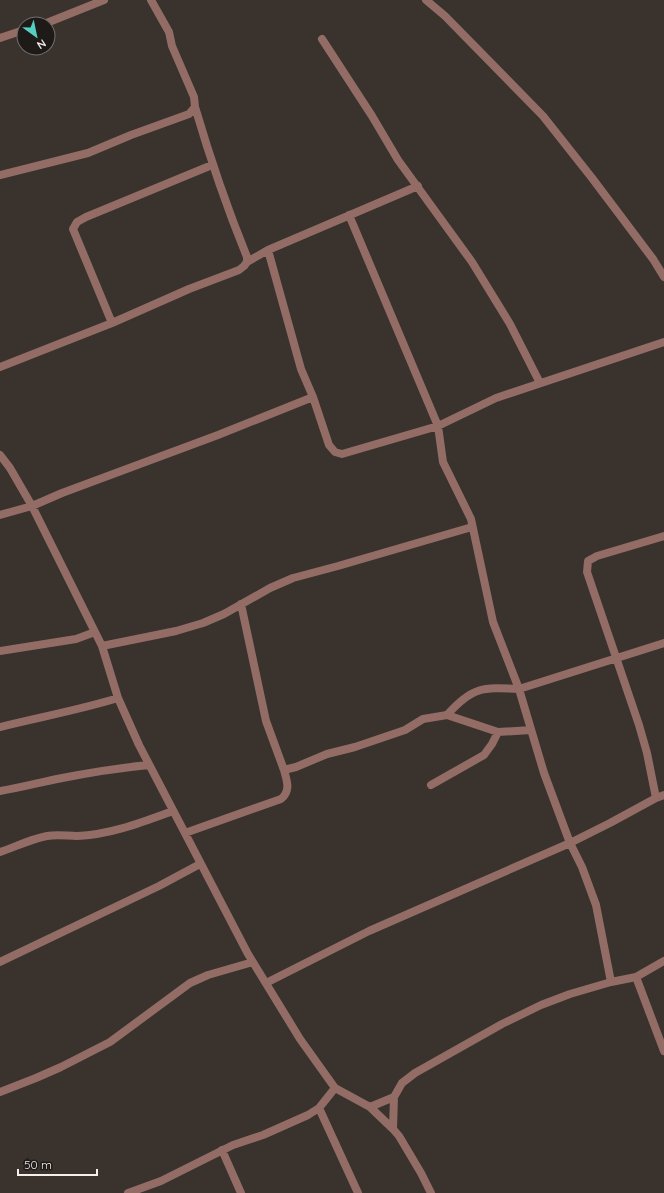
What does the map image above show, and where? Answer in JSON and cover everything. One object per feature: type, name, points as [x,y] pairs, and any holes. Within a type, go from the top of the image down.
[{"type":"street","points":[[56,19],[104,0]]},
{"type":"street","points":[[151,0],[169,32],[175,52],[194,98],[195,108],[212,165],[231,219],[247,257],[247,262]]},
{"type":"street","points":[[426,0],[445,16],[542,116],[592,178],[653,259],[664,277]]},
{"type":"street","points":[[0,38],[16,33]]},
{"type":"street","points":[[322,39],[372,116],[398,160],[472,262],[510,324],[540,383]]},
{"type":"street","points":[[0,175],[88,153],[131,135],[189,114],[195,108]]},
{"type":"street","points":[[112,323],[73,229],[77,222],[212,165]]},
{"type":"street","points":[[0,367],[112,323],[189,288],[239,270],[247,262],[268,250],[418,186]]},
{"type":"street","points":[[349,215],[438,426],[443,462],[471,520],[493,622],[519,689],[544,773],[570,843],[582,867],[596,906],[611,982]]},
{"type":"street","points":[[268,250],[301,369],[313,397],[329,445],[335,452],[342,454],[438,426],[496,398],[664,342]]},
{"type":"street","points":[[0,515],[32,506],[62,493],[218,435],[313,397]]},
{"type":"street","points":[[0,455],[10,468],[32,506],[102,646],[118,698],[149,765],[253,962],[300,1039],[335,1088],[370,1108],[393,1129],[399,1136],[421,1173],[430,1193]]},
{"type":"street","points":[[102,646],[176,631],[203,623],[224,614],[270,588],[293,578],[472,528]]},
{"type":"street","points":[[656,798],[647,753],[587,572],[588,561],[597,556],[664,536]]},
{"type":"street","points":[[185,833],[281,799],[286,795],[288,790],[284,770],[266,721],[241,604]]},
{"type":"street","points":[[0,651],[76,639],[95,632]]},
{"type":"street","points":[[446,715],[460,700],[477,690],[496,688],[519,689],[664,643]]},
{"type":"street","points":[[0,727],[44,716],[86,708],[118,698]]},
{"type":"street","points":[[284,770],[296,767],[327,754],[355,747],[405,730],[424,719],[446,715],[498,732],[531,730]]},
{"type":"street","points":[[431,785],[484,755],[498,732]]},
{"type":"street","points":[[0,791],[65,778],[149,765]]},
{"type":"street","points":[[266,983],[369,930],[570,843],[664,795]]},
{"type":"street","points":[[0,852],[45,836],[59,834],[77,836],[106,832],[144,822],[173,811]]},
{"type":"street","points":[[0,962],[159,886],[200,864]]},
{"type":"street","points":[[393,1129],[394,1097],[402,1083],[416,1073],[502,1024],[548,1003],[570,994],[611,982],[636,977],[664,961]]},
{"type":"street","points":[[0,1092],[61,1067],[110,1042],[190,984],[208,974],[253,962]]},
{"type":"street","points":[[636,977],[664,1051]]},
{"type":"street","points":[[128,1193],[161,1181],[222,1150],[263,1135],[308,1115],[319,1108],[335,1088]]},
{"type":"street","points":[[370,1108],[394,1097]]},
{"type":"street","points":[[319,1108],[358,1193]]},
{"type":"street","points":[[222,1150],[240,1193]]}]
